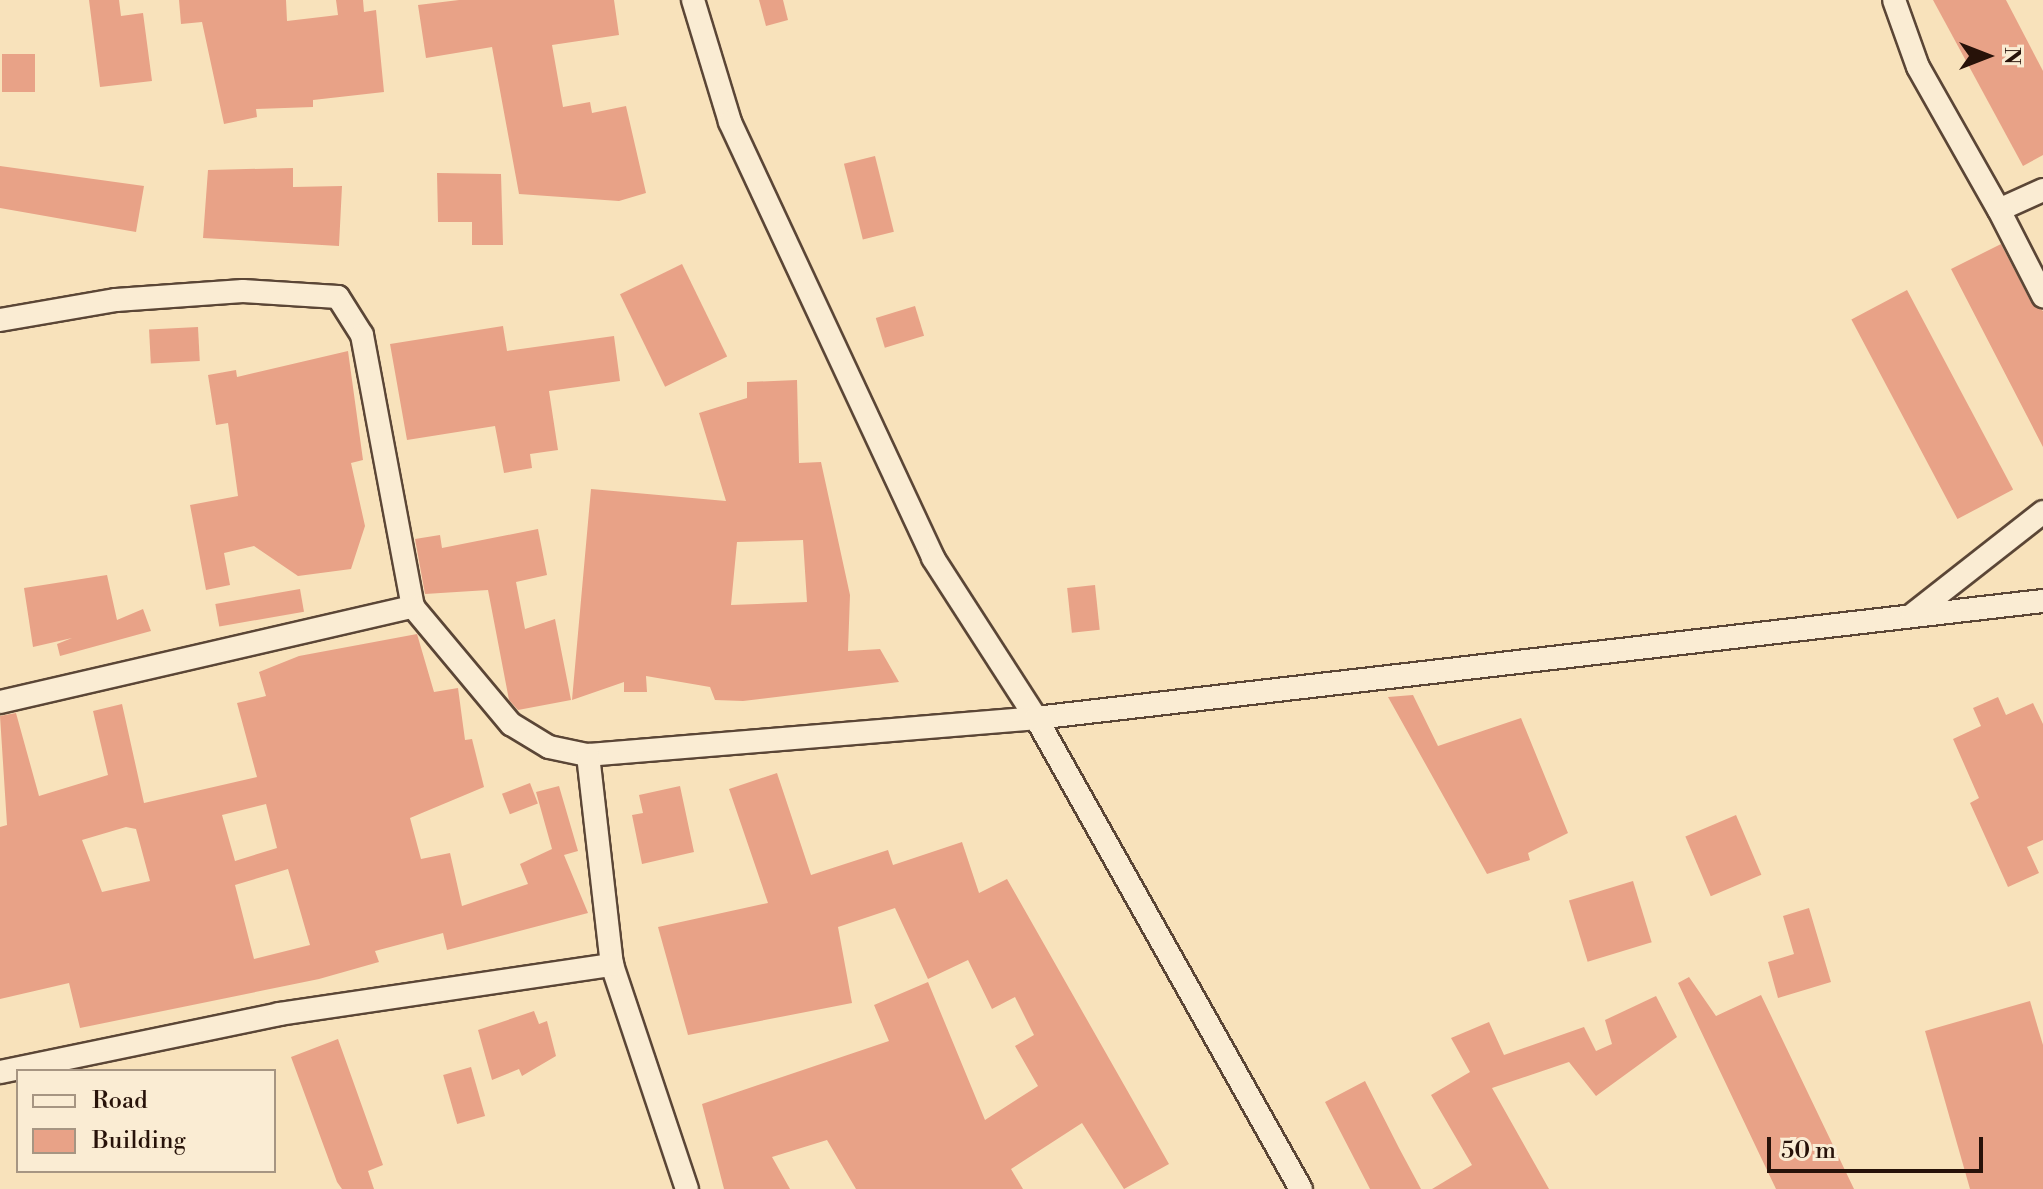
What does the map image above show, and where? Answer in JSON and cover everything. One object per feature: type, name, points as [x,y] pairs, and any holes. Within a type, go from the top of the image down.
[{"type":"street","points":[[693,0],[730,122],[933,558],[1036,718],[1301,1189]]},
{"type":"street","points":[[1894,0],[1918,67],[1999,210],[2043,296]]},
{"type":"street","points":[[1999,210],[2043,190]]},
{"type":"street","points":[[0,320],[132,299],[243,291],[338,297],[362,335],[413,607],[511,724],[549,747],[588,755],[1036,718],[2043,601]]},
{"type":"street","points":[[1912,615],[2043,512]]},
{"type":"street","points":[[0,702],[413,607]]},
{"type":"street","points":[[588,755],[612,965],[687,1189]]},
{"type":"street","points":[[0,1072],[279,1014],[612,965]]},
{"type":"building","points":[[89,0],[119,0],[121,16],[143,13],[152,81],[100,87]]},
{"type":"building","points":[[179,0],[286,0],[287,21],[338,15],[336,0],[363,0],[364,12],[376,10],[384,92],[313,100],[313,107],[256,109],[257,117],[224,124],[202,22],[181,24]]},
{"type":"building","points":[[459,0],[614,0],[619,35],[552,45],[563,107],[590,102],[592,113],[626,106],[646,193],[619,201],[519,194],[492,47],[426,58],[418,5]]},
{"type":"building","points":[[759,0],[783,0],[788,20],[766,26]]},
{"type":"building","points":[[1933,0],[2006,0],[2043,71],[2043,155],[2023,166]]},
{"type":"building","points":[[2,54],[35,54],[35,92],[2,92]]},
{"type":"building","points":[[875,156],[894,232],[863,239],[844,164]]},
{"type":"building","points":[[0,166],[144,186],[136,232],[0,208]]},
{"type":"building","points":[[293,168],[293,187],[342,186],[339,246],[203,238],[208,170]]},
{"type":"building","points":[[437,173],[501,174],[503,245],[472,245],[472,222],[438,222]]},
{"type":"building","points":[[2001,244],[2031,302],[2043,311],[2043,447],[1951,269]]},
{"type":"building","points":[[682,264],[727,357],[665,387],[620,294]]},
{"type":"building","points":[[1907,290],[2013,490],[1957,519],[1851,320]]},
{"type":"building","points":[[915,306],[924,336],[885,348],[876,318]]},
{"type":"building","points":[[503,326],[507,351],[614,336],[620,381],[549,391],[558,450],[530,454],[532,468],[504,473],[495,426],[407,440],[390,344]]},
{"type":"building","points":[[198,327],[200,361],[151,364],[149,330]]},
{"type":"building","points":[[348,351],[363,460],[351,463],[365,526],[351,569],[298,576],[254,546],[224,553],[230,585],[206,590],[190,505],[238,496],[228,423],[216,425],[208,375],[236,370],[237,377]]},
{"type":"building","points":[[797,380],[799,463],[821,462],[850,595],[848,651],[880,649],[899,682],[743,701],[715,700],[710,687],[646,676],[647,692],[624,692],[624,682],[572,700],[591,489],[726,501],[699,413],[747,398],[747,382]],"holes":[[[803,540],[807,602],[731,605],[737,542]]]},
{"type":"building","points":[[538,529],[547,575],[516,582],[525,629],[555,619],[571,700],[518,710],[509,700],[488,590],[425,594],[415,539],[440,535],[442,548]]},
{"type":"building","points":[[107,575],[117,620],[143,609],[151,631],[60,656],[57,644],[72,638],[33,647],[24,588]]},
{"type":"building","points":[[1095,585],[1100,630],[1072,633],[1067,588]]},
{"type":"building","points":[[300,589],[304,612],[219,627],[215,604]]},
{"type":"building","points":[[417,634],[434,692],[458,688],[465,740],[472,739],[484,787],[410,818],[421,859],[450,853],[462,906],[528,884],[520,864],[552,849],[536,792],[559,786],[578,851],[564,855],[588,913],[447,950],[443,933],[375,951],[379,962],[319,979],[80,1028],[69,983],[0,999],[0,827],[7,825],[0,716],[16,713],[39,796],[108,775],[93,711],[122,704],[144,803],[257,777],[237,703],[266,696],[259,672],[299,656]],"holes":[[[266,804],[277,848],[235,861],[222,815]],[[126,827],[136,829],[150,881],[102,892],[82,840]],[[288,869],[310,945],[254,959],[235,885]]]},
{"type":"building","points":[[1413,695],[1438,746],[1521,718],[1568,833],[1528,853],[1530,860],[1487,874],[1388,697]]},
{"type":"building","points":[[1998,697],[2006,715],[2033,703],[2043,724],[2043,840],[2027,847],[2039,873],[2008,887],[1970,803],[1979,798],[1953,739],[1981,726],[1973,708]]},
{"type":"building","points":[[777,773],[811,875],[888,850],[893,865],[962,842],[979,893],[1007,879],[1169,1164],[1124,1189],[1082,1123],[1011,1169],[1023,1189],[856,1189],[827,1140],[772,1157],[790,1189],[724,1189],[702,1104],[889,1041],[874,1005],[928,982],[985,1120],[1038,1086],[1015,1046],[1034,1035],[1015,997],[992,1009],[968,960],[928,979],[895,908],[838,927],[852,1003],[688,1035],[658,927],[768,903],[729,789]]},
{"type":"building","points":[[530,783],[538,804],[510,814],[502,794]]},
{"type":"building","points":[[680,786],[694,852],[642,864],[632,815],[643,813],[639,795]]},
{"type":"building","points":[[1736,815],[1761,875],[1711,896],[1685,836]]},
{"type":"building","points":[[1633,881],[1652,942],[1588,962],[1569,901]]},
{"type":"building","points":[[1809,908],[1831,982],[1778,998],[1768,962],[1794,954],[1783,916]]},
{"type":"building","points":[[1689,977],[1716,1016],[1761,995],[1854,1189],[1776,1189],[1678,983]]},
{"type":"building","points":[[1656,996],[1677,1037],[1596,1096],[1569,1062],[1492,1088],[1549,1189],[1432,1189],[1472,1165],[1431,1095],[1470,1072],[1451,1038],[1489,1022],[1504,1055],[1584,1027],[1596,1051],[1612,1044],[1605,1020]]},
{"type":"building","points":[[2030,1001],[2043,1045],[2043,1189],[1970,1189],[1925,1031]]},
{"type":"building","points":[[534,1011],[539,1024],[547,1021],[556,1056],[522,1076],[519,1069],[492,1080],[478,1030]]},
{"type":"building","points":[[338,1039],[383,1165],[368,1171],[374,1189],[342,1189],[337,1182],[291,1057]]},
{"type":"building","points":[[471,1067],[485,1116],[457,1124],[443,1075]]},
{"type":"building","points":[[1365,1081],[1421,1189],[1370,1189],[1325,1102]]}]
